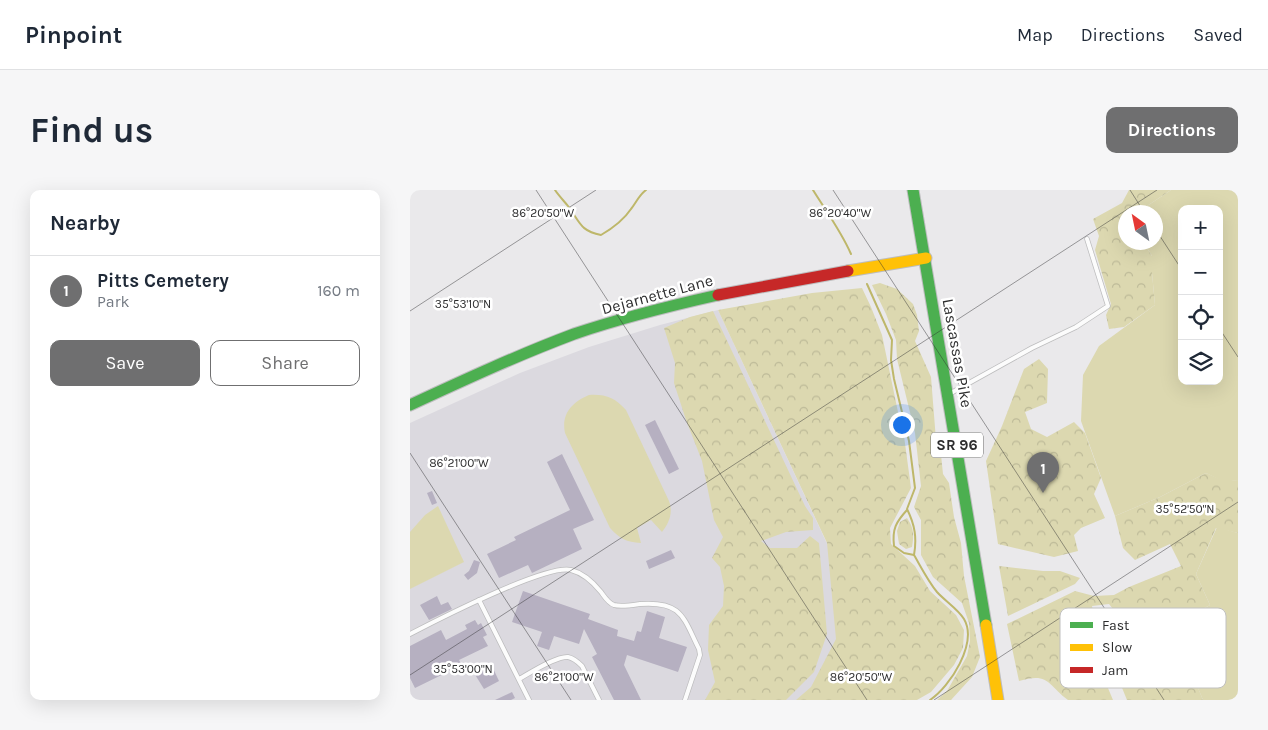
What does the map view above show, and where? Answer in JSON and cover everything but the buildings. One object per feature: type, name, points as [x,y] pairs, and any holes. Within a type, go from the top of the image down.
[{"type":"main road","name":"Lascassas Pike","points":[[913,190],[949,394],[998,700]]},
{"type":"main road","name":"Dejarnette Lane","points":[[410,406],[486,370],[549,344],[652,310],[759,286],[926,258]]},
{"type":"lane","points":[[949,394],[1032,348],[1076,327],[1108,306],[1087,239]]},
{"type":"lane","points":[[410,634],[479,600],[547,572],[569,569],[583,574],[615,606],[646,604],[675,608],[682,614],[700,655],[685,700]]},
{"type":"lane","points":[[479,600],[529,700]]},
{"type":"lane","points":[[519,679],[558,659],[566,657],[577,661],[582,666],[599,700]]},
{"type":"shaded area","points":[[718,310],[900,700],[410,700],[410,423],[520,373],[589,347],[660,325]]},
{"type":"green space","points":[[1129,190],[1171,190],[1148,205],[1118,205],[1122,203]]},
{"type":"green space","points":[[1171,190],[1238,190],[1238,480],[1224,482],[1206,473],[1160,497],[1115,516],[1081,421],[1083,375],[1099,346],[1155,305],[1152,256],[1148,250],[1163,250],[1163,205],[1148,205]]},
{"type":"green space","points":[[1118,205],[1118,250],[1148,250],[1152,256],[1155,305],[1124,327],[1109,329],[1106,315],[1111,304],[1095,250],[1099,236],[1093,219]]},
{"type":"green space","points":[[880,283],[897,289],[913,304],[917,315],[919,331],[915,341],[931,377],[936,440],[940,445],[943,474],[949,483],[954,517],[961,543],[964,576],[980,657],[972,677],[951,700],[937,700],[947,691],[967,656],[970,641],[969,623],[962,603],[933,577],[921,555],[921,520],[914,507],[921,486],[915,433],[897,359],[896,340],[872,285]]},
{"type":"green space","points":[[862,288],[882,335],[904,436],[911,488],[890,528],[891,544],[915,566],[930,591],[956,615],[964,630],[963,648],[954,665],[931,692],[917,700],[796,700],[811,687],[836,639],[827,543],[718,310],[812,293]]},
{"type":"green space","points":[[713,311],[805,506],[813,518],[813,530],[786,532],[761,541],[770,548],[797,548],[810,536],[819,543],[827,634],[814,672],[786,700],[705,700],[715,682],[708,650],[709,625],[723,606],[724,586],[720,567],[712,558],[723,537],[714,520],[702,461],[674,383],[675,363],[664,328],[690,317]]},
{"type":"green space","points":[[1039,359],[1048,369],[1047,403],[1025,412],[1031,429],[1047,437],[1074,422],[1085,433],[1101,478],[1094,494],[1105,518],[1081,528],[1074,535],[1078,551],[1054,557],[998,544],[986,461],[1024,369]]},
{"type":"green space","points":[[589,395],[600,395],[610,398],[618,402],[626,410],[669,501],[670,517],[662,532],[651,520],[637,528],[641,543],[624,539],[610,528],[565,433],[566,414],[569,409]]},
{"type":"green space","points":[[1206,473],[1224,481],[1238,480],[1238,533],[1216,528],[1196,574],[1210,605],[1205,608],[1112,608],[1109,604],[1092,606],[1092,608],[1060,608],[1060,688],[1108,688],[1113,700],[1068,700],[1047,681],[1042,679],[1036,678],[1019,681],[1007,624],[1075,591],[1094,596],[1114,595],[1181,566],[1170,544],[1135,560],[1123,548],[1115,516],[1160,497]]},
{"type":"green space","points":[[438,506],[464,562],[410,589],[410,532],[425,515]]},
{"type":"green space","points":[[907,518],[912,528],[913,539],[912,547],[906,549],[899,544],[897,531],[900,522]]},
{"type":"green space","points":[[1217,527],[1238,533],[1238,700],[1203,700],[1198,688],[1226,688],[1226,608],[1205,608],[1210,605],[1196,574]]},
{"type":"green space","points":[[999,566],[1060,571],[1080,578],[1075,584],[1008,616]]},
{"type":"green space","points":[[1122,688],[1198,688],[1203,700],[1127,700]]},
{"type":"waterway","points":[[555,190],[584,228],[601,235],[621,221],[646,190]]},
{"type":"waterway","points":[[813,190],[838,229],[851,254]]},
{"type":"waterway","points":[[867,284],[892,340],[891,360],[909,441],[915,488],[907,509],[915,532],[914,555],[934,588],[964,619],[967,629],[965,652],[960,664],[946,685],[930,700]]},
{"type":"waterway","points":[[907,510],[896,526],[894,546],[904,553],[914,555]]},
{"type":"traffic: fast","points":[[913,190],[986,625]]},
{"type":"traffic: fast","points":[[410,405],[512,359],[574,334],[645,313],[718,295]]},
{"type":"traffic: slow","points":[[848,271],[926,258]]},
{"type":"traffic: slow","points":[[986,625],[998,700]]},
{"type":"traffic: jam","points":[[718,295],[848,271]]},
{"type":"place","name":"Pitts Cemetery","points":[[1043,493]]}]
